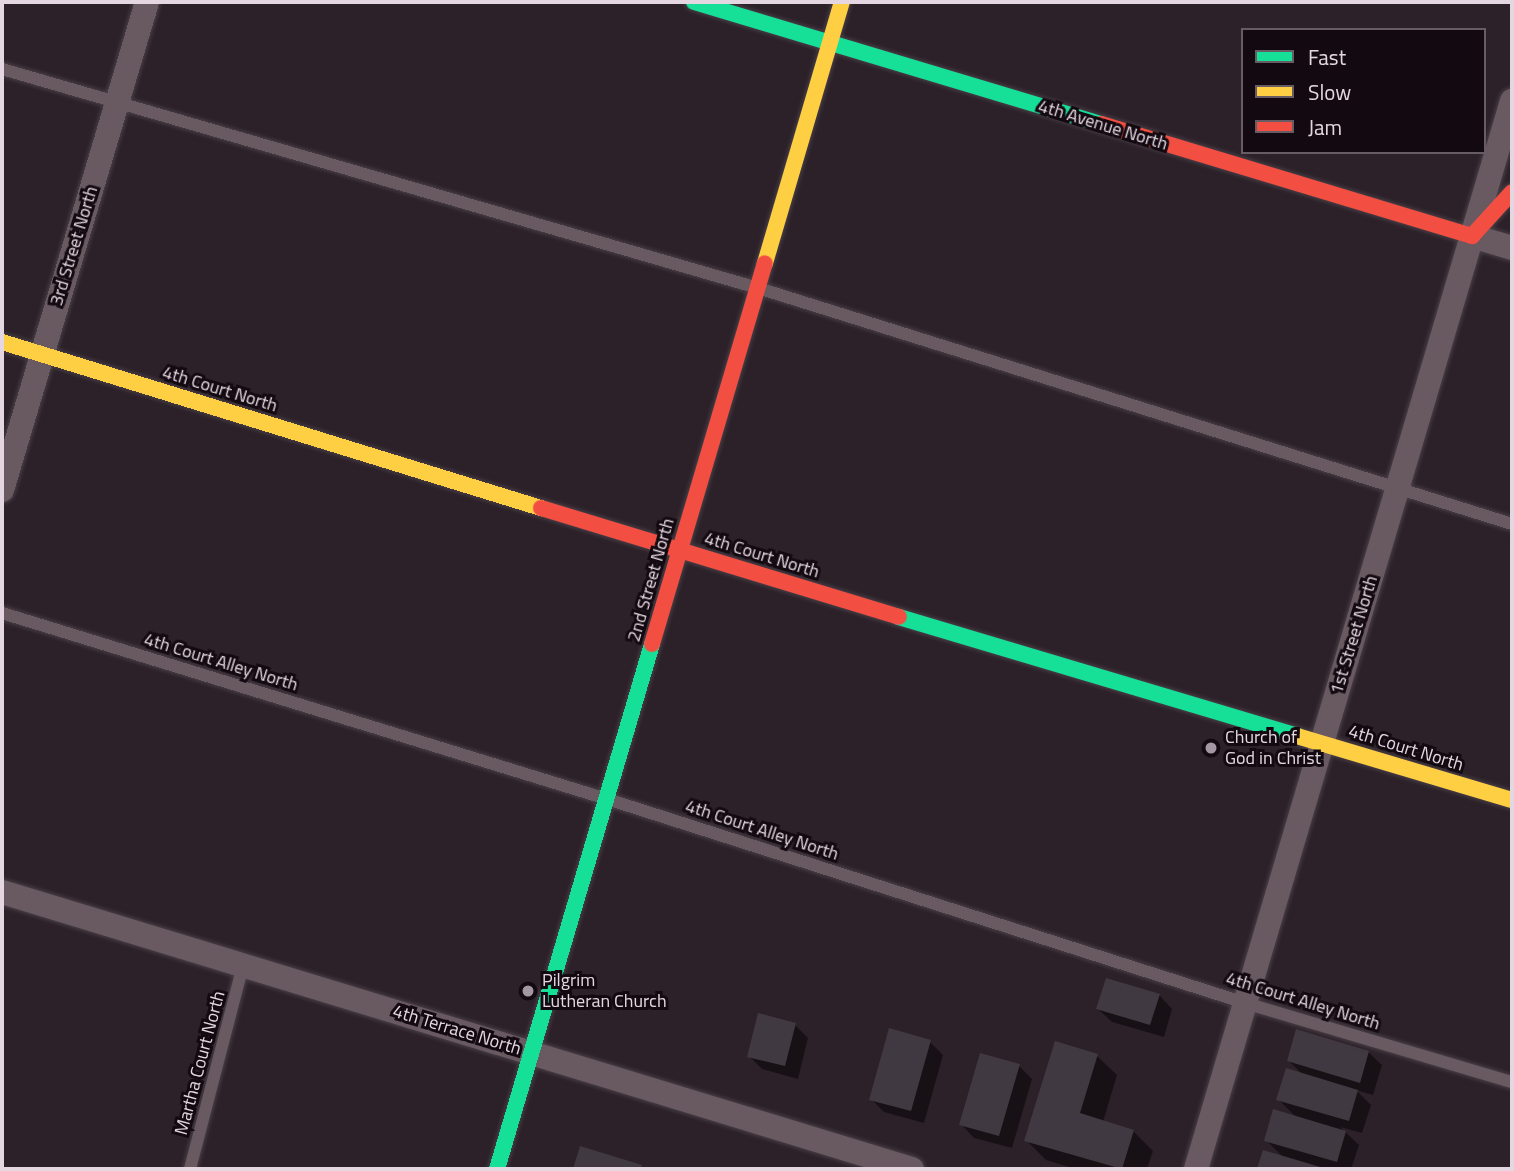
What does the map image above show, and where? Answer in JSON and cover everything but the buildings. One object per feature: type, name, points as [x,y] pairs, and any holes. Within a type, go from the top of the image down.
[{"type":"street","name":"3rd Street North","points":[[2,490],[147,2]]},
{"type":"street","name":"4th Avenue North","points":[[694,2],[1512,248]]},
{"type":"street","name":"2nd Street North","points":[[497,1169],[842,2]]},
{"type":"street","name":"1st Street North","points":[[1196,1169],[1512,101]]},
{"type":"street","points":[[1472,236],[1512,192]]},
{"type":"street","name":"4th Court North","points":[[2,342],[680,551],[1512,800]]},
{"type":"street","name":"4th Terrace North","points":[[2,892],[912,1169]]},
{"type":"lane","points":[[2,69],[758,288],[1512,524]]},
{"type":"lane","name":"4th Court Alley North","points":[[2,614],[607,799],[1245,1003],[1512,1082]]},
{"type":"lane","name":"Martha Court North","points":[[190,1169],[243,965]]},
{"type":"traffic: fast","points":[[694,2],[1101,124]]},
{"type":"traffic: fast","points":[[899,617],[1297,736]]},
{"type":"traffic: fast","points":[[497,1169],[652,644]]},
{"type":"traffic: slow","points":[[765,263],[842,2]]},
{"type":"traffic: slow","points":[[2,342],[541,508]]},
{"type":"traffic: slow","points":[[1297,736],[1512,800]]},
{"type":"traffic: jam","points":[[1101,124],[1472,236],[1512,192]]},
{"type":"traffic: jam","points":[[652,644],[765,263]]},
{"type":"traffic: jam","points":[[541,508],[899,617]]},
{"type":"place","name":"Church of God in Christ","points":[[1211,748]]},
{"type":"place","name":"Pilgrim Lutheran Church","points":[[528,991]]}]
